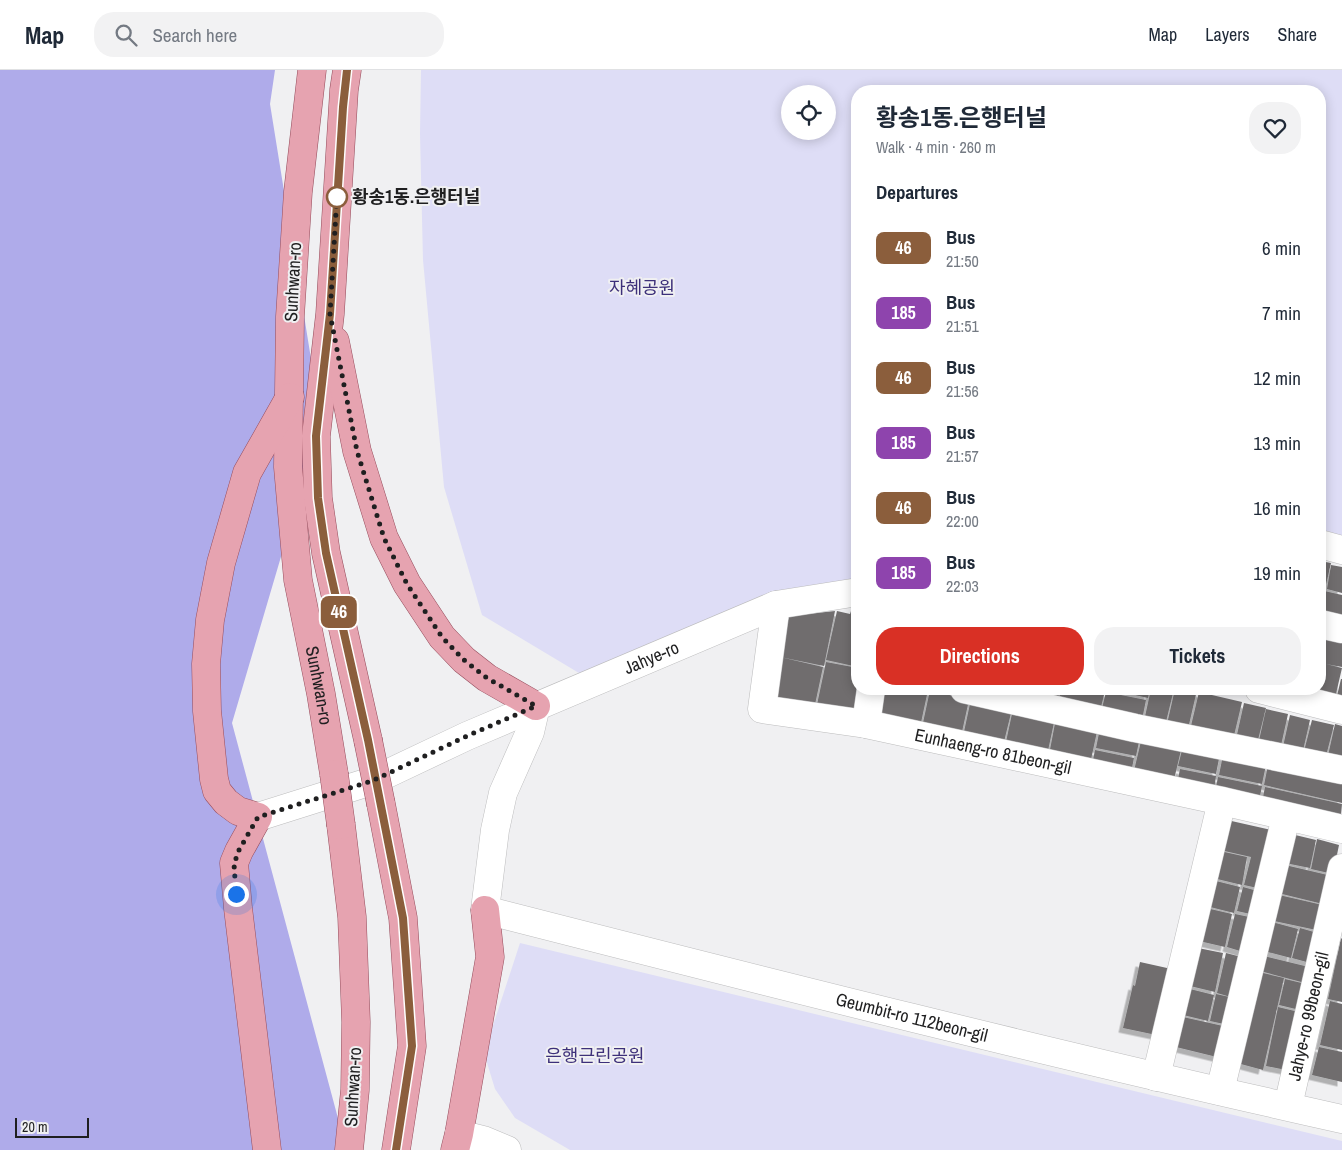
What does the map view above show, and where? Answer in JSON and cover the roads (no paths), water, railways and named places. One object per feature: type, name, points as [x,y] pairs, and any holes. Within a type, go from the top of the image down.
[{"type":"main road","points":[[297,70],[302,154]]},
{"type":"main road","name":"Sunhwan-ro","points":[[312,70],[298,192],[290,316],[288,467],[298,580],[321,694],[334,774],[352,918],[356,1022],[355,1090],[349,1150]]},
{"type":"main road","name":"Sunhwan-ro","points":[[347,76],[330,314],[316,436],[318,498],[326,553],[368,740],[403,918],[412,1046],[396,1150]]},
{"type":"main road","points":[[330,314],[357,451],[384,538],[407,584],[442,637],[464,660],[487,678],[536,706]]},
{"type":"main road","points":[[267,1150],[234,864],[239,850],[258,817],[238,811],[226,802],[217,791],[207,711],[206,664],[210,620],[221,563],[247,473],[290,396]]},
{"type":"main road","points":[[457,1142],[490,957],[485,910]]},
{"type":"street","points":[[1326,546],[1342,550]]},
{"type":"street","name":"Jahye-ro","points":[[258,817],[372,781],[536,706],[776,605],[851,593]]},
{"type":"street","name":"Eunhaeng-ro 81beon-gil","points":[[776,605],[762,709],[866,724],[1342,829]]},
{"type":"street","points":[[1326,626],[1342,630]]},
{"type":"street","points":[[866,724],[870,695]]},
{"type":"street","points":[[990,695],[1135,728],[1342,770]]},
{"type":"street","points":[[1283,695],[1342,710]]},
{"type":"street","points":[[485,910],[495,830],[503,793],[530,732],[536,706]]},
{"type":"street","points":[[1156,1077],[1222,801]]},
{"type":"street","points":[[1220,1091],[1286,817]]},
{"type":"street","name":"Jahye-ro 99beon-gil","points":[[1288,1106],[1342,868]]},
{"type":"street","name":"Geumbit-ro 112beon-gil","points":[[485,910],[836,1000],[1156,1077],[1342,1119]]},
{"type":"street","points":[[457,1142],[482,1140],[507,1150]]},
{"type":"place","name":"황송1동.은행터널","points":[[337,197]]},
{"type":"park label","name":"자혜공원","points":[[642,288]]},
{"type":"park label","name":"은행근린공원","points":[[595,1056]]}]
